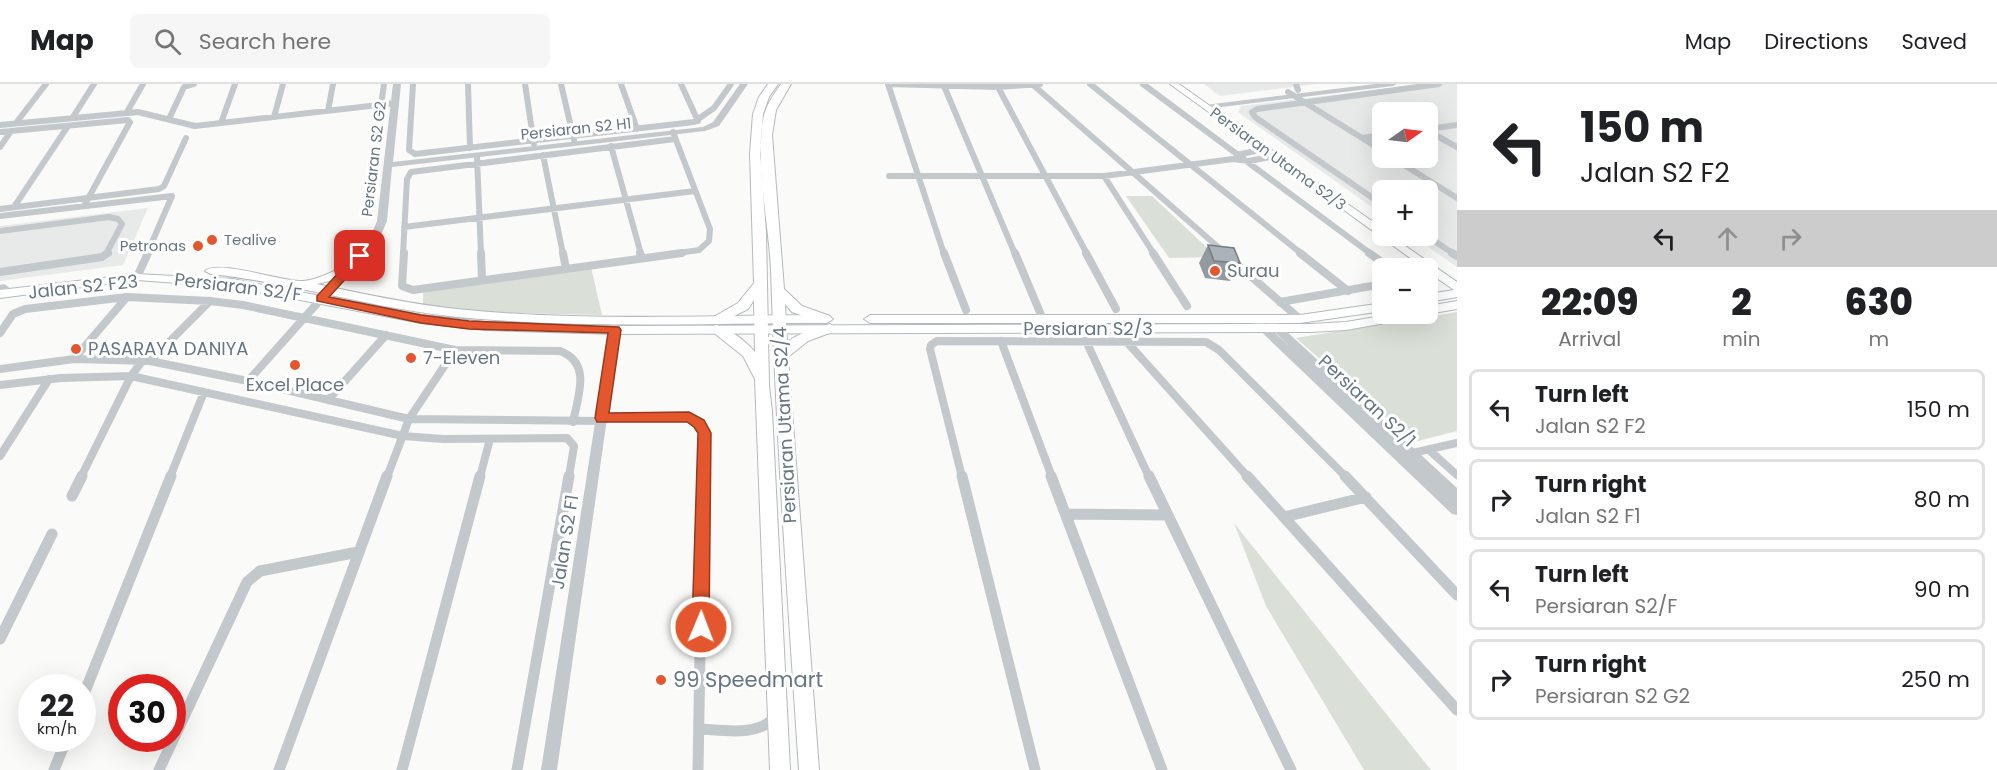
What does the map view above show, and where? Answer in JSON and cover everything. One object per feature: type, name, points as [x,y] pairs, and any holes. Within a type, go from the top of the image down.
[{"type":"main road","points":[[762,386],[756,129],[764,97],[773,84]]},
{"type":"main road","name":"Persiaran Utama S2/4","points":[[786,84],[774,103],[768,130],[788,497],[809,770]]},
{"type":"main road","name":"Persiaran Utama S2/3","points":[[1174,84],[1208,104],[1372,216]]},
{"type":"main road","name":"Persiaran Utama S2/3","points":[[1187,84],[1264,149],[1372,226]]},
{"type":"main road","name":"Persiaran Utama S2/3","points":[[1399,246],[1457,287]]},
{"type":"main road","points":[[1415,246],[1457,275]]},
{"type":"main road","points":[[303,284],[326,279],[348,269],[349,287],[359,296]]},
{"type":"main road","name":"Persiaran S2/F","points":[[1,290],[185,270],[236,273],[303,284],[325,294],[421,319],[485,326],[762,323]]},
{"type":"main road","name":"Persiaran S2/F","points":[[139,274],[359,296],[456,313],[616,325]]},
{"type":"main road","points":[[760,284],[743,306],[716,324],[755,359],[762,386]]},
{"type":"main road","points":[[777,289],[789,304],[827,323]]},
{"type":"main road","points":[[1438,296],[1457,293]]},
{"type":"main road","points":[[1438,308],[1457,305]]},
{"type":"main road","points":[[1265,323],[1372,309]]},
{"type":"main road","name":"Persiaran S2/3","points":[[762,323],[1043,320],[1265,323],[1338,327],[1372,321]]},
{"type":"main road","points":[[780,357],[793,342],[827,323]]},
{"type":"main road","name":"Persiaran Utama S2/4","points":[[762,386],[765,411],[780,770]]},
{"type":"street","points":[[16,123],[46,84]]},
{"type":"street","points":[[73,117],[94,84]]},
{"type":"street","points":[[127,112],[143,84]]},
{"type":"street","points":[[169,119],[184,87],[194,84]]},
{"type":"street","points":[[221,123],[235,84]]},
{"type":"street","points":[[274,117],[284,84]]},
{"type":"street","points":[[328,111],[333,84]]},
{"type":"street","points":[[381,105],[384,84]]},
{"type":"street","name":"Persiaran S2 G2","points":[[325,294],[372,244],[378,234],[382,222],[397,84]]},
{"type":"street","points":[[413,84],[409,150],[411,153],[534,144],[525,84]]},
{"type":"street","points":[[468,84],[470,147]]},
{"type":"street","points":[[561,84],[574,139],[698,121],[714,108],[730,84]]},
{"type":"street","points":[[621,84],[637,129]]},
{"type":"street","points":[[681,84],[698,121]]},
{"type":"street","name":"Persiaran S2 H1","points":[[389,165],[477,159],[534,144],[574,139],[674,136],[705,129],[716,124],[744,84]]},
{"type":"street","points":[[966,310],[939,241],[888,84],[998,87],[1035,84],[1300,319]]},
{"type":"street","points":[[1090,84],[1348,291]]},
{"type":"street","points":[[1143,84],[1236,156],[1249,161],[1377,258]]},
{"type":"street","points":[[1208,104],[1347,84]]},
{"type":"street","points":[[1208,104],[1297,90],[1393,84]]},
{"type":"street","points":[[1372,197],[1255,117],[1252,112],[1257,109],[1439,84]]},
{"type":"street","points":[[944,86],[1043,320]]},
{"type":"street","points":[[998,87],[1116,309]]},
{"type":"street","points":[[1297,90],[1305,102],[1372,144]]},
{"type":"street","points":[[0,125],[127,112],[169,119],[192,126],[396,104]]},
{"type":"street","points":[[0,132],[123,120],[130,122],[84,206]]},
{"type":"street","points":[[1438,128],[1457,125]]},
{"type":"street","points":[[14,207],[68,126]]},
{"type":"street","points":[[0,147],[12,131]]},
{"type":"street","points":[[674,136],[710,229],[709,241],[699,250],[679,255],[482,280],[425,290],[413,290],[402,286],[406,184],[411,172],[477,159],[543,155],[611,146],[674,136]]},
{"type":"street","points":[[1438,136],[1457,147]]},
{"type":"street","points":[[1362,138],[1372,137]]},
{"type":"street","points":[[0,209],[159,189],[164,186],[186,138]]},
{"type":"street","points":[[611,146],[642,258]]},
{"type":"street","points":[[889,176],[1104,176],[1191,164],[1264,149]]},
{"type":"street","points":[[543,155],[566,269]]},
{"type":"street","points":[[1249,161],[1275,156]]},
{"type":"street","points":[[477,159],[482,280]]},
{"type":"street","points":[[1409,168],[1457,198]]},
{"type":"street","points":[[1104,176],[1187,306]]},
{"type":"street","points":[[404,227],[695,191]]},
{"type":"street","points":[[0,216],[172,196],[139,274]]},
{"type":"street","points":[[47,225],[56,210]]},
{"type":"street","points":[[0,231],[109,217],[118,219],[122,224],[109,252],[102,257],[0,272]]},
{"type":"street","points":[[1438,243],[1457,256]]},
{"type":"street","points":[[1280,302],[1372,286]]},
{"type":"street","points":[[248,381],[325,294]]},
{"type":"street","points":[[74,359],[127,297]]},
{"type":"street","name":"Jalan S2 F23","points":[[0,333],[13,314],[25,309],[127,297],[210,301],[305,318],[455,350],[571,353],[579,361],[581,372],[573,422]]},
{"type":"street","points":[[72,496],[131,376],[210,301]]},
{"type":"street","name":"Persiaran S2/1","points":[[1265,323],[1405,454],[1457,510]]},
{"type":"street","name":"Jalan S2 F1","points":[[549,770],[616,325]]},
{"type":"street","points":[[328,400],[386,335]]},
{"type":"street","points":[[1035,770],[930,349],[931,345],[937,341],[1206,342],[1220,350],[1365,497],[1457,595]]},
{"type":"street","points":[[1001,341],[1162,770]]},
{"type":"street","points":[[1086,341],[1167,515],[1291,770]]},
{"type":"street","points":[[1126,341],[1457,710]]},
{"type":"street","points":[[279,770],[409,419],[455,350]]},
{"type":"street","points":[[0,369],[74,359],[147,360],[409,419],[573,422],[689,417],[699,423],[704,433],[698,770]]},
{"type":"street","points":[[0,385],[48,379],[131,376],[403,436],[490,440],[567,438],[574,446],[517,770]]},
{"type":"street","points":[[0,456],[48,379]]},
{"type":"street","points":[[92,674],[204,392]]},
{"type":"street","points":[[402,770],[490,440]]},
{"type":"street","points":[[1405,454],[1457,443]]},
{"type":"street","points":[[1429,450],[1457,475]]},
{"type":"street","name":"Persiaran S2/1","points":[[1405,454],[1457,496]]},
{"type":"street","points":[[1284,517],[1365,497]]},
{"type":"street","points":[[1066,514],[1167,515]]},
{"type":"street","points":[[0,639],[52,534]]},
{"type":"street","points":[[159,770],[247,582],[260,572],[358,552]]},
{"type":"street","points":[[699,729],[759,729],[770,724],[777,712]]},
{"type":"street","points":[[759,729],[771,736],[779,748]]},
{"type":"street","points":[[54,770],[61,752]]},
{"type":"shaded area","points":[[1204,84],[1317,84],[1220,96]]},
{"type":"shaded area","points":[[1423,84],[1457,84],[1457,267],[1427,246],[1438,246],[1438,180],[1372,180],[1372,207],[1238,112],[1241,106]]},
{"type":"shaded area","points":[[1126,196],[1152,196],[1217,257],[1169,258]]},
{"type":"shaded area","points":[[148,208],[123,265],[0,281],[0,226]]},
{"type":"shaded area","points":[[591,267],[602,315],[456,312],[423,306],[423,291]]},
{"type":"shaded area","points":[[1457,312],[1457,431],[1414,442],[1296,338],[1383,324],[1438,324],[1438,315]]},
{"type":"shaded area","points":[[1234,523],[1431,770],[1364,770],[1266,606]]},
{"type":"building","points":[[1208,245],[1234,248],[1240,263],[1214,261]]},
{"type":"place","name":"Tealive","points":[[212,240]]},
{"type":"place","name":"Petronas","points":[[198,246]]},
{"type":"place","name":"Surau","points":[[1215,271]]},
{"type":"place","name":"PASARAYA DANIYA","points":[[76,349]]},
{"type":"place","name":"7-Eleven","points":[[411,358]]},
{"type":"place","name":"Excel Place","points":[[295,365]]},
{"type":"place","name":"99 Speedmart","points":[[661,680]]},
{"type":"route","points":[[360,256],[321,299],[421,319],[469,325],[615,330],[601,418],[689,417],[703,428],[701,627]]}]
